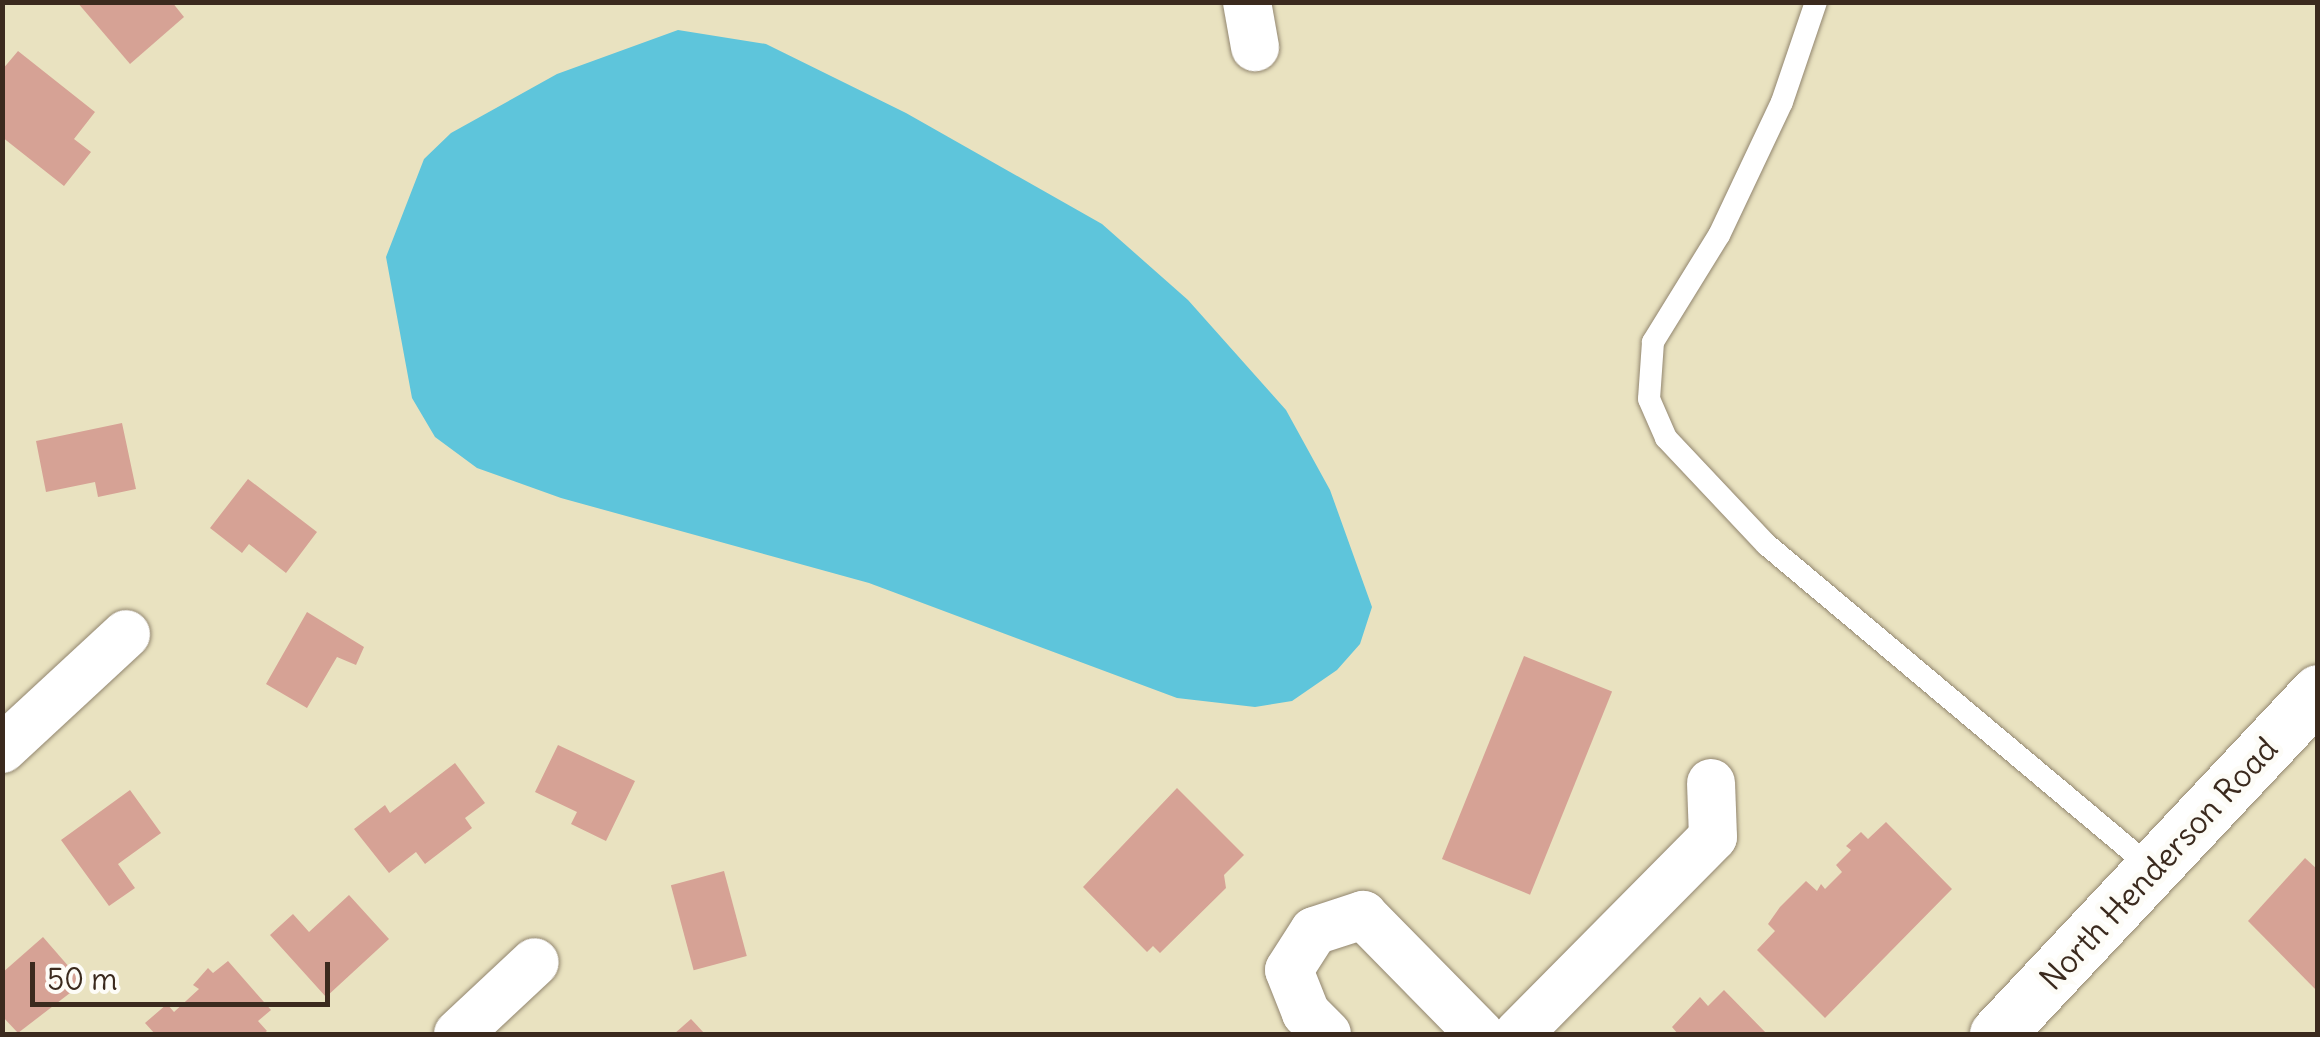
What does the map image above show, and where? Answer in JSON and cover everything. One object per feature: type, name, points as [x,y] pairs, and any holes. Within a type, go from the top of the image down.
[{"type":"main road","name":"North Henderson Road","points":[[1997,1034],[2318,692]]},
{"type":"street","points":[[2,750],[126,634]]},
{"type":"street","points":[[1518,1034],[1713,837],[1711,783]]},
{"type":"street","points":[[1327,1034],[1306,1014],[1289,970],[1314,932],[1363,915],[1480,1034]]},
{"type":"street","points":[[458,1034],[534,962]]},
{"type":"lane","points":[[1816,2],[1782,102],[1720,235],[1654,342],[1649,399],[1666,438],[1768,546],[2154,870]]},
{"type":"water","points":[[678,30],[766,44],[906,113],[1102,224],[1188,300],[1286,410],[1330,490],[1372,607],[1360,644],[1337,670],[1292,701],[1255,707],[1177,698],[869,583],[561,498],[477,468],[435,437],[412,398],[386,257],[424,159],[451,133],[557,74]]},
{"type":"building","points":[[77,2],[172,2],[184,17],[130,64]]},
{"type":"building","points":[[18,51],[95,112],[74,139],[91,152],[64,186],[2,137],[2,70]]},
{"type":"building","points":[[122,423],[136,489],[98,497],[95,482],[46,492],[36,441]]},
{"type":"building","points":[[248,479],[317,532],[286,573],[249,544],[242,553],[210,528]]},
{"type":"building","points":[[307,612],[364,647],[356,665],[337,657],[307,708],[266,684]]},
{"type":"building","points":[[1524,656],[1612,692],[1530,895],[1442,859]]},
{"type":"building","points":[[558,745],[635,781],[606,841],[571,824],[577,812],[535,792]]},
{"type":"building","points":[[455,763],[485,803],[465,818],[472,828],[425,864],[416,852],[389,873],[354,829],[385,805],[390,813]]},
{"type":"building","points":[[1177,788],[1244,855],[1224,875],[1226,888],[1160,953],[1153,946],[1147,952],[1083,887]]},
{"type":"building","points":[[130,790],[161,833],[118,864],[135,888],[109,906],[61,840]]},
{"type":"building","points":[[1886,822],[1952,889],[1825,1018],[1757,950],[1775,931],[1768,924],[1780,907],[1806,881],[1817,891],[1821,884],[1825,889],[1842,872],[1836,865],[1851,850],[1846,846],[1861,832],[1868,839]]},
{"type":"building","points":[[2305,858],[2318,870],[2318,992],[2248,921]]},
{"type":"building","points":[[724,871],[747,956],[694,970],[671,885]]},
{"type":"building","points":[[349,895],[389,939],[326,997],[270,935],[293,914],[309,932]]},
{"type":"building","points":[[43,937],[83,983],[18,1033],[2,1016],[2,973]]},
{"type":"building","points":[[228,961],[271,1010],[258,1021],[267,1031],[263,1034],[155,1034],[145,1023],[167,1004],[174,1012],[199,989],[193,985],[208,968],[213,973]]},
{"type":"building","points":[[1724,990],[1767,1034],[1678,1034],[1672,1027],[1700,997],[1708,1006]]},
{"type":"building","points":[[691,1019],[705,1034],[674,1034]]}]
